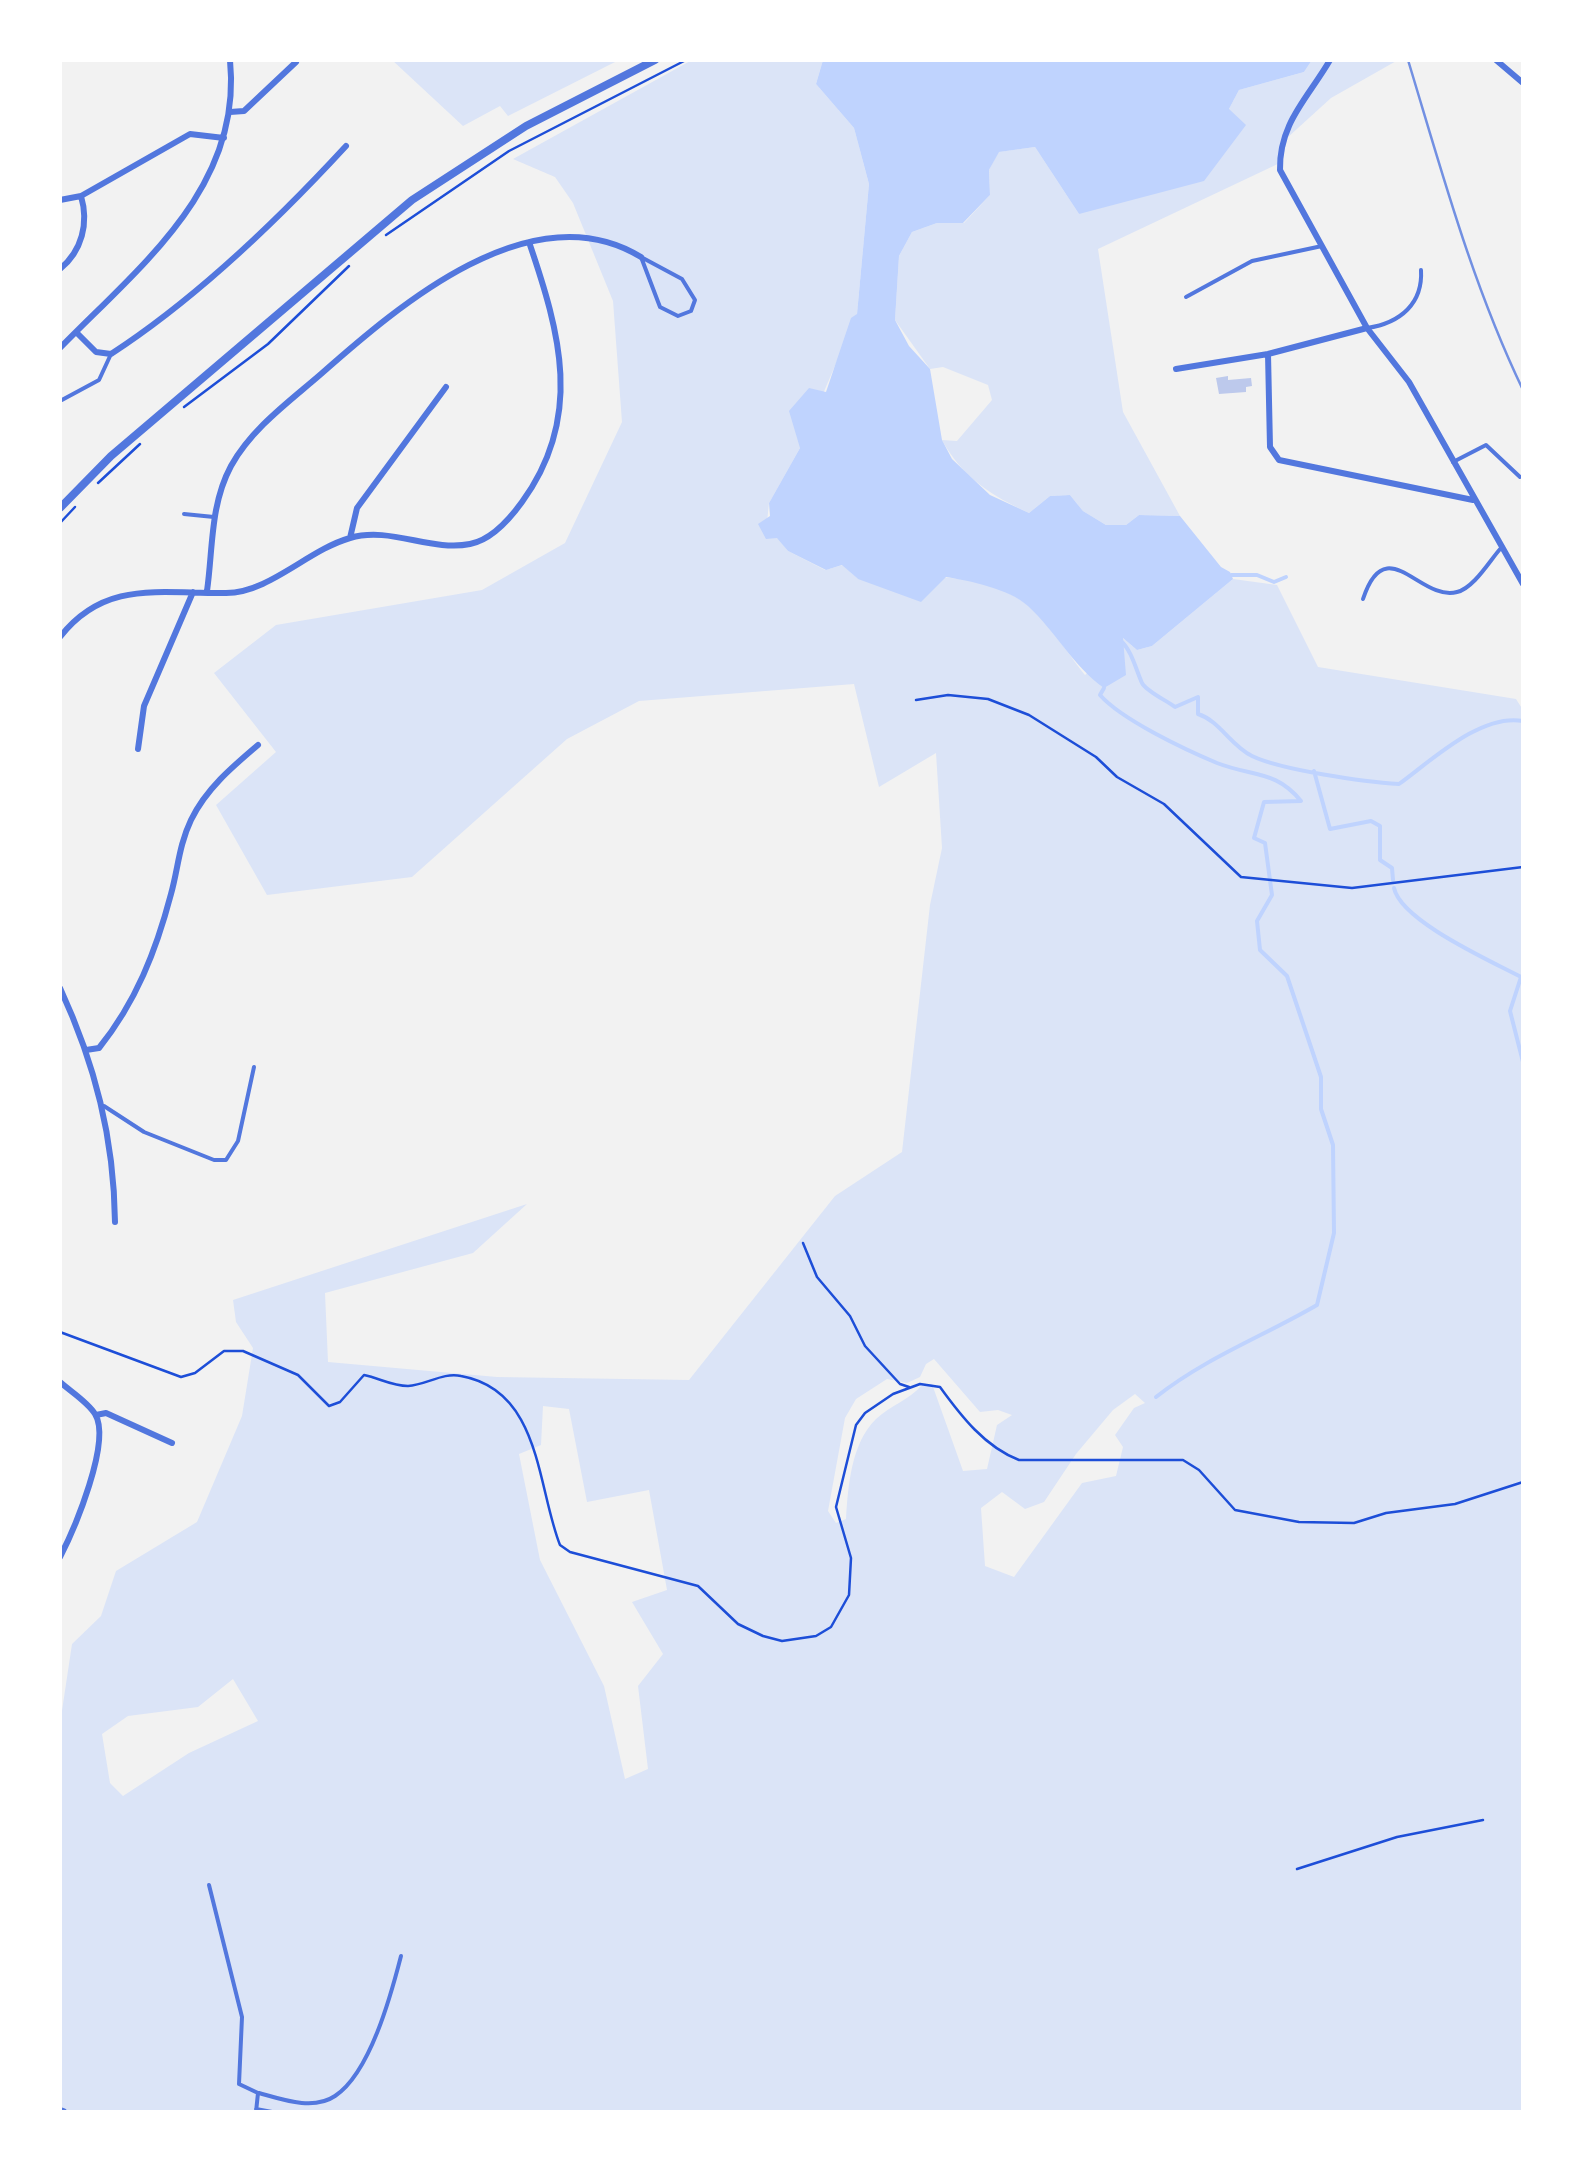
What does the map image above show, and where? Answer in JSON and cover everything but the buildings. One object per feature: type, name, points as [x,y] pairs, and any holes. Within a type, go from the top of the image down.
[{"type":"street","points":[[60,348],[170,237],[204,187],[230,112],[230,60]]},
{"type":"street","points":[[60,508],[139,431],[412,200],[526,126],[655,60]]},
{"type":"street","points":[[1330,60],[1289,120],[1280,144],[1280,170],[1368,328],[1409,382],[1523,584]]},
{"type":"street","points":[[1496,60],[1523,84]]},
{"type":"street","points":[[230,112],[244,111],[296,62]]},
{"type":"street","points":[[60,200],[81,196],[190,134],[224,138]]},
{"type":"street","points":[[76,332],[96,352],[111,354],[152,327],[300,196],[346,146]]},
{"type":"street","points":[[60,270],[77,250],[85,226],[81,196]]},
{"type":"street","points":[[207,592],[214,517],[232,465],[264,424],[390,312],[448,276],[529,242],[596,240],[641,257]]},
{"type":"street","points":[[60,637],[98,602],[118,594],[164,589],[244,591],[350,538],[386,535],[473,544],[497,529],[528,494],[556,426],[562,370],[560,340],[529,242]]},
{"type":"street","points":[[1176,369],[1268,354],[1368,328]]},
{"type":"street","points":[[1268,354],[1270,447],[1280,460],[1474,500]]},
{"type":"street","points":[[350,538],[357,508],[446,387]]},
{"type":"street","points":[[138,748],[144,706],[193,592]]},
{"type":"street","points":[[86,1050],[100,1048],[122,1020],[149,966],[177,856],[193,816],[227,771],[258,745]]},
{"type":"street","points":[[60,988],[104,1106],[114,1162],[115,1222]]},
{"type":"street","points":[[60,1382],[96,1415],[101,1439],[88,1487],[60,1557]]},
{"type":"street","points":[[96,1415],[106,1413],[172,1442]]},
{"type":"lane","points":[[1186,297],[1252,260],[1322,246]]},
{"type":"lane","points":[[641,257],[682,279],[695,300],[691,311],[678,316],[660,308],[641,257]]},
{"type":"lane","points":[[1368,328],[1385,323],[1413,305],[1422,288],[1421,270]]},
{"type":"lane","points":[[60,401],[99,380],[111,354]]},
{"type":"lane","points":[[1453,462],[1486,445],[1520,477]]},
{"type":"lane","points":[[184,514],[214,517]]},
{"type":"lane","points":[[1364,599],[1370,580],[1382,570],[1400,569],[1439,592],[1454,593],[1465,588],[1501,548]]},
{"type":"lane","points":[[104,1106],[144,1132],[214,1160],[226,1160],[238,1141],[254,1067]]},
{"type":"lane","points":[[209,1884],[242,2016],[239,2084],[258,2093],[291,2102],[317,2102],[336,2096],[370,2043],[387,2007],[402,1956]]},
{"type":"lane","points":[[258,2093],[256,2110],[272,2112]]},
{"type":"path","points":[[380,240],[508,151],[686,60]]},
{"type":"path","points":[[179,411],[268,344],[354,262]]},
{"type":"path","points":[[91,490],[150,435]]},
{"type":"path","points":[[60,523],[80,501]]},
{"type":"path","points":[[916,700],[948,695],[988,700],[1029,715],[1096,758],[1117,777],[1164,804],[1241,877],[1352,888],[1523,867]]},
{"type":"path","points":[[803,1243],[817,1277],[850,1316],[866,1346],[900,1384],[910,1387]]},
{"type":"path","points":[[60,1332],[181,1376],[195,1373],[224,1351],[243,1350],[298,1375],[329,1406],[340,1402],[364,1375],[405,1386],[460,1375],[517,1410],[540,1466],[560,1545],[570,1552],[698,1586],[738,1624],[782,1641],[816,1636],[841,1613],[852,1574],[836,1507],[848,1444],[865,1413],[910,1387],[932,1384],[1002,1454],[1018,1460],[1182,1460],[1199,1470],[1236,1510],[1300,1522],[1354,1524],[1386,1513],[1454,1504],[1523,1482]]},
{"type":"path","points":[[1297,1869],[1396,1838],[1483,1820]]},
{"type":"shaded area","points":[[392,60],[619,60],[508,116],[500,106],[463,126]]},
{"type":"shaded area","points":[[692,60],[823,60],[816,84],[854,128],[869,184],[857,314],[800,448],[769,503],[767,522],[788,551],[825,570],[843,565],[858,579],[944,578],[1007,592],[1042,618],[1085,675],[1123,638],[1137,650],[1152,646],[1233,579],[1277,585],[1318,667],[1516,699],[1523,710],[1523,2112],[60,2112],[60,1724],[72,1644],[101,1616],[116,1571],[197,1522],[242,1416],[253,1348],[236,1322],[233,1300],[527,1204],[473,1253],[325,1293],[328,1362],[497,1377],[689,1380],[835,1196],[902,1152],[930,905],[942,848],[936,753],[879,787],[854,684],[639,701],[567,739],[412,877],[267,895],[216,805],[276,752],[214,673],[276,625],[482,590],[565,543],[622,422],[613,301],[573,203],[555,177],[513,159]],"holes":[[[934,1359],[980,1412],[998,1410],[1012,1415],[997,1425],[987,1469],[963,1471],[932,1384],[922,1385],[876,1419],[861,1440],[852,1466],[846,1519],[836,1523],[828,1511],[845,1418],[856,1399],[887,1379],[907,1383],[920,1377],[926,1364]],[[1135,1394],[1145,1403],[1134,1408],[1115,1435],[1123,1447],[1116,1476],[1082,1483],[1014,1577],[985,1566],[981,1508],[1002,1492],[1025,1509],[1044,1502],[1076,1454],[1113,1410]],[[543,1406],[569,1409],[587,1502],[649,1490],[667,1590],[632,1602],[663,1654],[638,1686],[648,1769],[625,1779],[604,1686],[540,1560],[519,1454],[541,1445]],[[233,1679],[258,1721],[189,1753],[123,1796],[110,1783],[102,1734],[128,1716],[198,1707]]]},
{"type":"shaded area","points":[[1312,60],[1398,60],[1331,98],[1287,138],[1282,162],[1098,249],[1123,412],[1180,516],[1139,515],[1126,525],[1106,525],[1083,511],[1070,495],[1050,496],[1029,513],[979,484],[959,465],[942,440],[957,441],[992,400],[988,385],[943,367],[930,369],[895,320],[899,256],[912,232],[937,223],[964,223],[990,195],[989,170],[998,152],[1035,147],[1079,214],[1229,109],[1239,90],[1304,72]]},
{"type":"water","points":[[823,60],[1312,60],[1304,72],[1239,90],[1229,109],[1246,125],[1204,181],[1079,214],[1035,147],[999,152],[989,170],[990,195],[963,223],[937,223],[912,232],[899,256],[895,320],[909,346],[930,369],[942,440],[952,459],[990,495],[1029,513],[1050,496],[1070,495],[1083,511],[1106,525],[1126,525],[1139,515],[1180,516],[1221,567],[1230,572],[1233,579],[1152,646],[1137,650],[1123,638],[1126,675],[1104,688],[1083,670],[1028,606],[1011,595],[946,577],[921,602],[858,579],[842,565],[826,570],[788,551],[777,538],[766,539],[758,524],[770,516],[769,503],[800,448],[789,411],[809,388],[826,392],[851,318],[857,314],[869,184],[854,128],[816,84]]},
{"type":"waterway","points":[[1231,575],[1257,575],[1274,582],[1286,577]]},
{"type":"waterway","points":[[1121,641],[1142,683],[1152,693],[1175,707],[1198,697],[1198,714],[1213,722],[1244,751],[1302,770],[1399,784],[1474,731],[1507,720],[1523,721]]},
{"type":"waterway","points":[[1104,688],[1100,695],[1139,724],[1217,763],[1273,779],[1301,801],[1264,802],[1254,838],[1265,843],[1272,895],[1257,921],[1260,950],[1287,976],[1321,1077],[1321,1109],[1333,1145],[1334,1233],[1317,1305],[1215,1359],[1156,1397]]},
{"type":"waterway","points":[[1314,771],[1330,829],[1371,821],[1380,826],[1380,860],[1392,868],[1393,880]]},
{"type":"waterway","points":[[1394,888],[1400,901],[1429,926],[1521,977],[1510,1011],[1523,1062]]},
{"type":"tram line","points":[[1408,60],[1473,269],[1523,390]]}]
